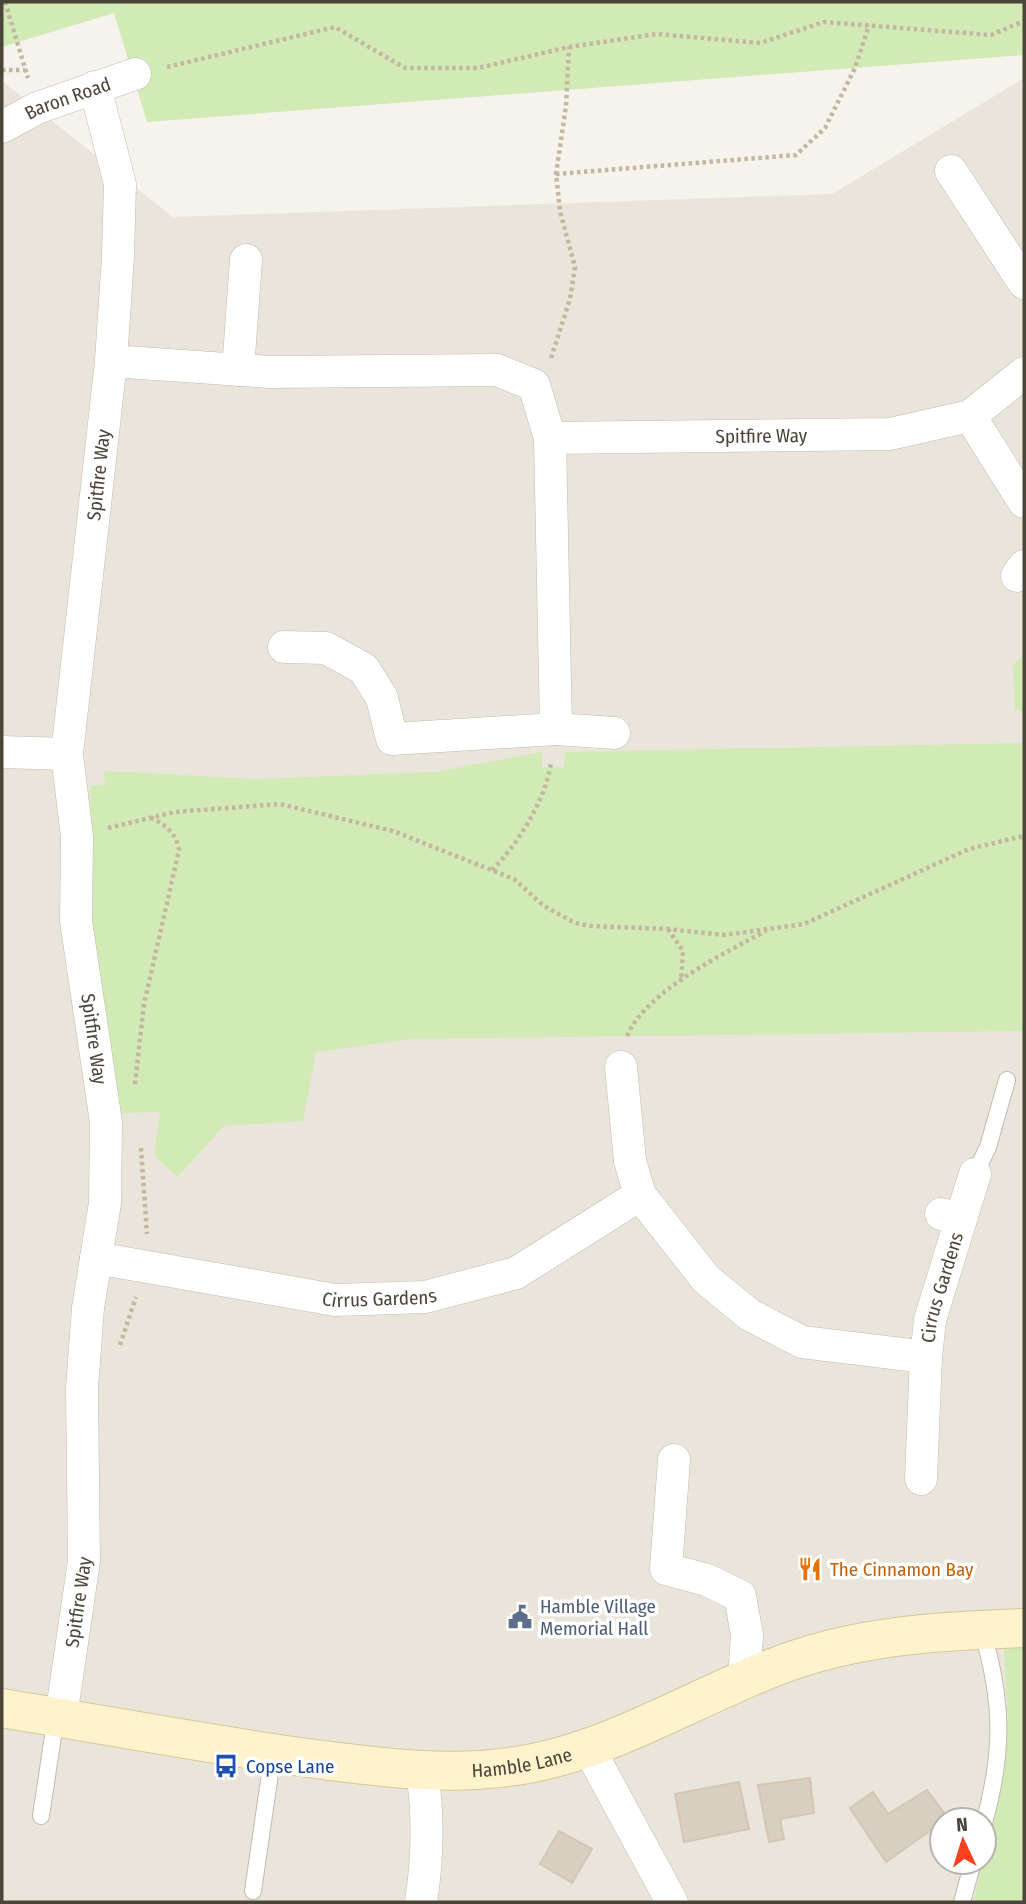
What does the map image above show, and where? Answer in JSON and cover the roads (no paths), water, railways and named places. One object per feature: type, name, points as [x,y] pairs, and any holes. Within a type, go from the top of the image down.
[{"type":"main road","name":"Hamble Lane","points":[[2,1708],[273,1754],[422,1772],[511,1767],[588,1747],[800,1658],[871,1639],[942,1630],[1024,1628]]},
{"type":"street","name":"Baron Road","points":[[2,127],[37,108],[135,74]]},
{"type":"street","name":"Spitfire Way","points":[[58,1717],[83,1561],[82,1388],[96,1258],[106,1203],[106,1122],[76,921],[77,837],[67,754],[111,361],[120,184],[95,87]]},
{"type":"street","points":[[951,171],[1024,283]]},
{"type":"street","points":[[238,370],[246,260]]},
{"type":"street","points":[[111,361],[238,370],[361,373],[497,370],[534,385],[550,438],[556,730]]},
{"type":"street","name":"Spitfire Way","points":[[550,438],[890,434],[970,416],[1024,373]]},
{"type":"street","points":[[970,416],[1024,502]]},
{"type":"street","points":[[284,647],[326,648],[364,669],[382,698],[392,739],[556,730],[614,733]]},
{"type":"street","points":[[2,752],[67,754]]},
{"type":"street","name":"Cirrus Gardens","points":[[621,1067],[630,1161],[640,1195],[706,1279],[750,1315],[802,1342],[926,1357]]},
{"type":"street","name":"Cirrus Gardens","points":[[921,1479],[930,1320],[951,1217],[975,1174]]},
{"type":"street","name":"Cirrus Gardens","points":[[96,1258],[335,1300],[425,1297],[516,1273],[640,1195]]},
{"type":"street","points":[[674,1460],[666,1569],[706,1580],[740,1595],[747,1635],[744,1680]]},
{"type":"street","points":[[588,1747],[672,1902]]},
{"type":"street","points":[[421,1902],[427,1864],[429,1816],[422,1772]]},
{"type":"lane","points":[[975,1174],[988,1147],[1007,1080]]},
{"type":"lane","points":[[982,1630],[995,1676],[1001,1724],[987,1806]]},
{"type":"lane","points":[[41,1816],[58,1717]]},
{"type":"lane","points":[[253,1891],[273,1754]]},
{"type":"lane","points":[[962,1902],[969,1876]]},
{"type":"place","name":"The Cinnamon Bay","points":[[810,1569]]},
{"type":"place","name":"Hamble Village Memorial Hall","points":[[520,1617]]},
{"type":"place","name":"Copse Lane","points":[[226,1766]]}]
